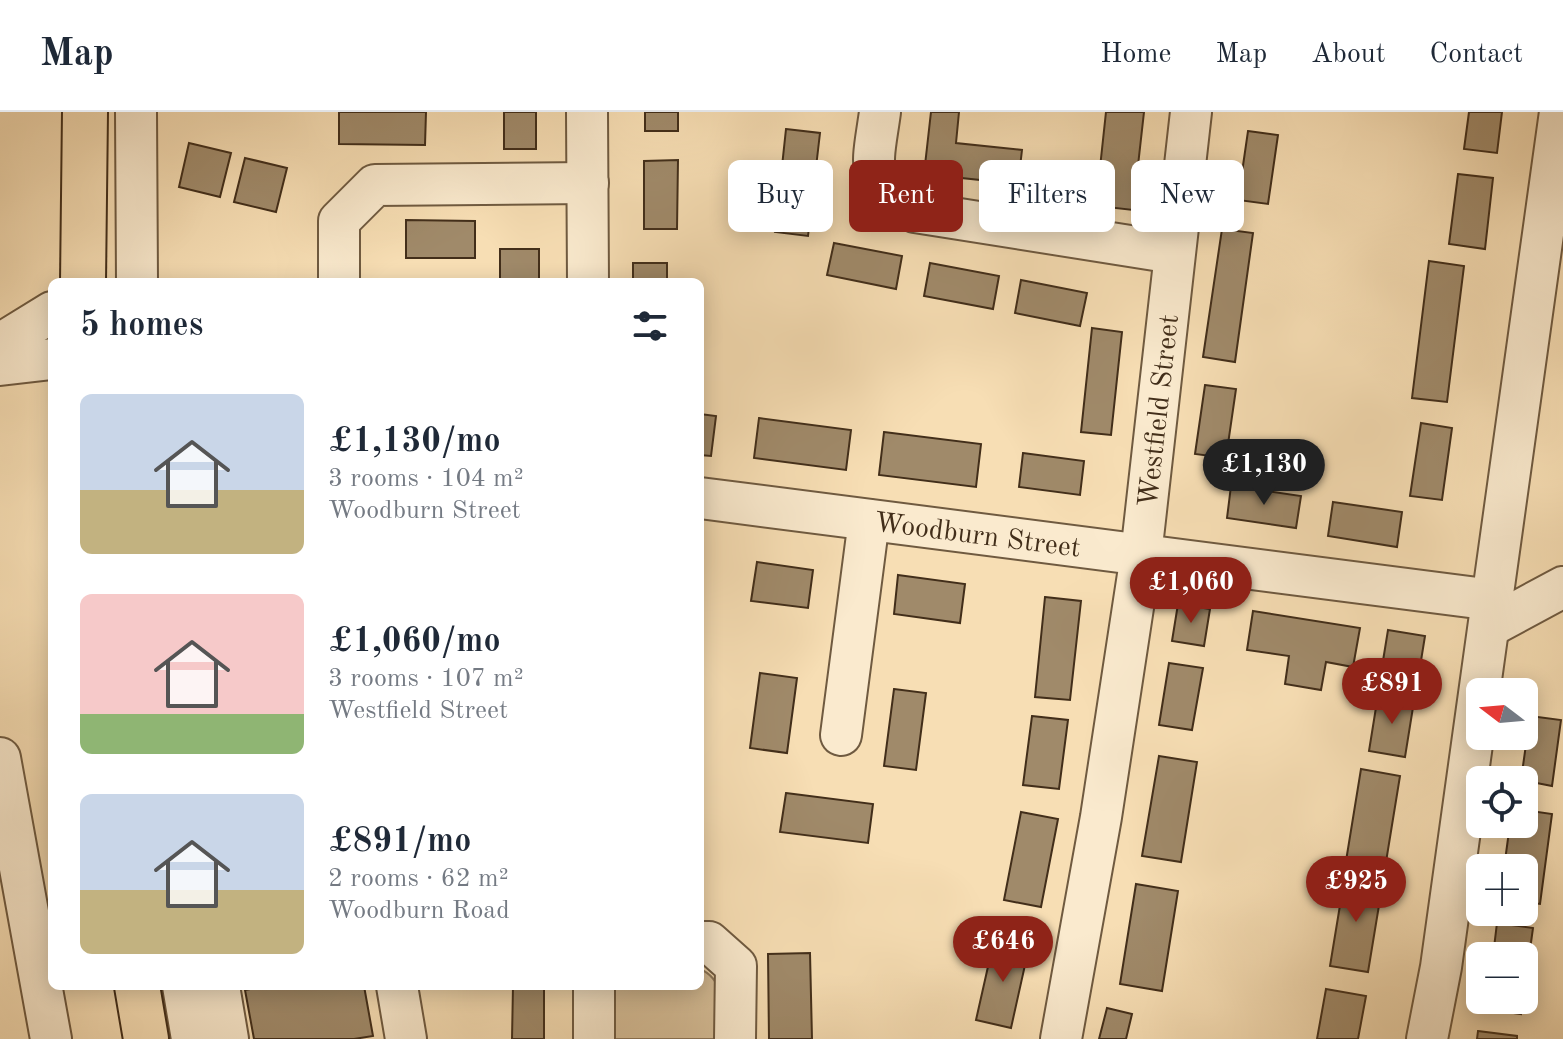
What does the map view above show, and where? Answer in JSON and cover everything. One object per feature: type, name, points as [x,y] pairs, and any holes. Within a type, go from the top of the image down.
[{"type":"main road","points":[[81,278],[85,112]]},
{"type":"main road","points":[[138,990],[146,1039]]},
{"type":"street","points":[[136,112],[137,278]]},
{"type":"street","points":[[587,112],[588,278]]},
{"type":"street","points":[[880,112],[874,162],[878,184],[894,201],[915,212],[1174,253]]},
{"type":"street","name":"Westfield Street","points":[[1061,1039],[1101,817],[1141,555],[1191,112]]},
{"type":"street","points":[[1427,1039],[1441,967],[1561,118]]},
{"type":"street","points":[[339,278],[339,221],[375,185],[588,183]]},
{"type":"street","points":[[0,344],[48,314]]},
{"type":"street","points":[[0,365],[48,359]]},
{"type":"street","name":"Woodburn Street","points":[[704,499],[1141,555],[1491,614]]},
{"type":"street","points":[[841,735],[869,520]]},
{"type":"street","points":[[1491,614],[1563,587]]},
{"type":"street","points":[[0,758],[51,1039]]},
{"type":"street","points":[[704,942],[709,942],[736,966],[735,1039]]},
{"type":"street","points":[[184,990],[192,1039]]},
{"type":"street","points":[[220,990],[228,1039]]},
{"type":"street","points":[[398,990],[406,1039]]},
{"type":"street","points":[[594,990],[594,1039]]},
{"type":"shaded area","points":[[704,971],[715,981],[721,999],[720,1039],[614,1039],[614,990],[704,990]]},
{"type":"building","points":[[339,112],[426,112],[425,145],[339,144]]},
{"type":"building","points":[[504,112],[536,112],[536,149],[504,149]]},
{"type":"building","points":[[645,112],[678,112],[678,131],[645,131]]},
{"type":"building","points":[[931,112],[959,112],[956,143],[1022,150],[1021,160],[979,160],[979,180],[963,178],[963,160],[926,160]]},
{"type":"building","points":[[1106,112],[1144,112],[1139,160],[1131,160],[1131,210],[1115,208],[1115,160],[1101,160]]},
{"type":"building","points":[[1469,112],[1502,112],[1497,153],[1464,149]]},
{"type":"building","points":[[786,129],[820,133],[817,160],[783,160]]},
{"type":"building","points":[[1248,131],[1278,135],[1268,204],[1244,201],[1244,160]]},
{"type":"building","points":[[189,143],[231,153],[220,197],[179,187]]},
{"type":"building","points":[[245,158],[287,168],[276,212],[234,202]]},
{"type":"building","points":[[678,160],[677,229],[644,229],[644,161]]},
{"type":"building","points":[[1458,174],[1493,178],[1485,249],[1449,244]]},
{"type":"building","points":[[406,220],[475,221],[475,258],[406,258]]},
{"type":"building","points":[[775,232],[808,232],[808,236]]},
{"type":"building","points":[[1222,232],[1253,233],[1235,362],[1203,357]]},
{"type":"building","points":[[834,243],[902,256],[896,289],[827,275]]},
{"type":"building","points":[[500,249],[539,249],[539,278],[500,278]]},
{"type":"building","points":[[1429,261],[1464,266],[1447,402],[1412,398]]},
{"type":"building","points":[[633,263],[667,263],[667,278],[633,278]]},
{"type":"building","points":[[930,263],[999,276],[993,309],[924,296]]},
{"type":"building","points":[[1021,280],[1087,293],[1080,326],[1015,313]]},
{"type":"building","points":[[1092,328],[1122,332],[1111,435],[1081,432]]},
{"type":"building","points":[[1205,385],[1236,389],[1226,458],[1195,454]]},
{"type":"building","points":[[704,414],[716,416],[711,456],[704,455]]},
{"type":"building","points":[[759,418],[851,430],[846,470],[754,458]]},
{"type":"building","points":[[1421,423],[1452,428],[1442,500],[1410,496]]},
{"type":"building","points":[[884,432],[981,444],[976,487],[879,475]]},
{"type":"building","points":[[1023,453],[1084,461],[1080,495],[1019,487]]},
{"type":"building","points":[[1231,486],[1301,496],[1296,528],[1227,518]]},
{"type":"building","points":[[1333,502],[1402,512],[1397,547],[1328,536]]},
{"type":"building","points":[[757,562],[813,570],[808,608],[751,601]]},
{"type":"building","points":[[898,575],[965,584],[960,623],[894,614]]},
{"type":"building","points":[[1045,597],[1081,601],[1070,700],[1035,697]]},
{"type":"building","points":[[1178,604],[1210,609],[1204,646],[1172,641]]},
{"type":"building","points":[[1253,611],[1360,628],[1353,667],[1326,662],[1321,690],[1285,684],[1289,656],[1247,650]]},
{"type":"building","points":[[1388,630],[1425,636],[1419,673],[1382,667]]},
{"type":"building","points":[[1169,663],[1203,668],[1192,730],[1159,725]]},
{"type":"building","points":[[760,673],[797,678],[787,753],[750,748]]},
{"type":"building","points":[[894,689],[926,693],[916,770],[884,766]]},
{"type":"building","points":[[1378,695],[1414,701],[1405,757],[1369,751]]},
{"type":"building","points":[[1032,716],[1068,720],[1059,789],[1023,785]]},
{"type":"building","points":[[1538,717],[1561,720],[1552,786],[1538,783],[1538,766],[1523,766],[1525,750],[1538,750]]},
{"type":"building","points":[[1159,756],[1197,762],[1181,862],[1142,856]]},
{"type":"building","points":[[1361,769],[1400,776],[1385,868],[1346,861]]},
{"type":"building","points":[[786,793],[873,804],[868,843],[780,832]]},
{"type":"building","points":[[1021,812],[1058,819],[1041,907],[1004,900]]},
{"type":"building","points":[[1538,812],[1552,814],[1540,904],[1538,854],[1506,854],[1508,838],[1538,838]]},
{"type":"building","points":[[1345,875],[1383,881],[1368,972],[1330,966]]},
{"type":"building","points":[[1136,884],[1178,891],[1162,991],[1120,984]]},
{"type":"building","points":[[1497,926],[1533,928],[1531,942],[1495,942]]},
{"type":"building","points":[[994,940],[1029,947],[1011,1028],[976,1020]]},
{"type":"building","points":[[810,953],[812,1039],[769,1039],[768,954]]},
{"type":"building","points":[[1326,989],[1366,996],[1358,1039],[1317,1039]]},
{"type":"building","points":[[245,990],[365,990],[373,1036],[354,1039],[254,1039]]},
{"type":"building","points":[[513,990],[544,990],[544,1039],[512,1039]]},
{"type":"building","points":[[1107,1008],[1132,1014],[1126,1039],[1099,1039]]},
{"type":"building","points":[[1478,1031],[1517,1036],[1517,1039],[1477,1039]]}]
